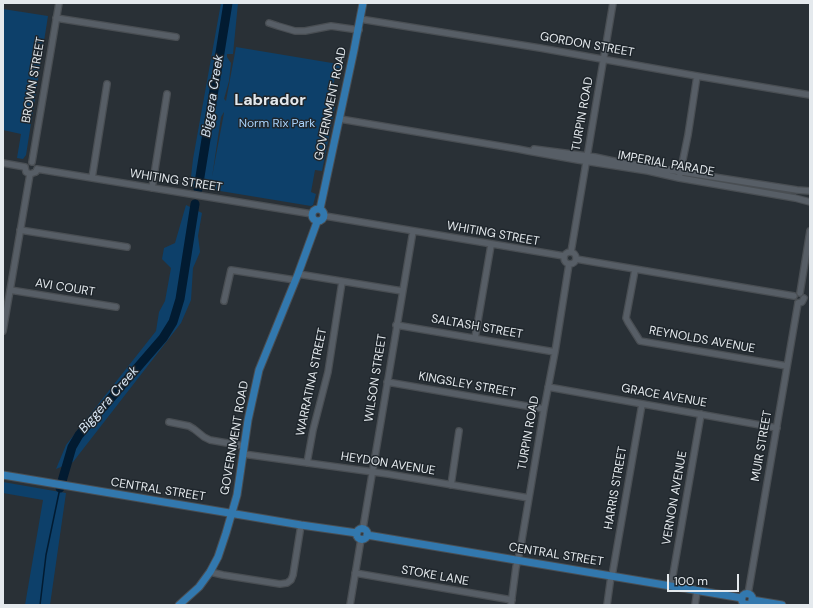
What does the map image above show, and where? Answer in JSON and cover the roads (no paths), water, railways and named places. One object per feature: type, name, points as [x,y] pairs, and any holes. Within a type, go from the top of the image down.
[{"type":"main road","name":"GOVERNMENT ROAD","points":[[320,209],[359,30],[363,3]]},
{"type":"main road","points":[[316,209],[320,209],[324,212],[325,216],[322,221],[317,222],[313,218],[312,214],[316,209]]},
{"type":"main road","name":"GOVERNMENT ROAD","points":[[179,605],[199,587],[210,572],[218,557],[237,495],[248,420],[259,370],[317,222]]},
{"type":"main road","name":"CENTRAL STREET","points":[[3,475],[782,605]]},
{"type":"street","name":"BROWN STREET","points":[[32,162],[59,3]]},
{"type":"street","name":"TURPIN ROAD","points":[[571,252],[613,3]]},
{"type":"street","points":[[56,18],[176,37]]},
{"type":"street","name":"GORDON STREET","points":[[360,19],[540,48],[810,95]]},
{"type":"street","points":[[269,22],[295,31],[305,31],[331,26],[359,30]]},
{"type":"street","points":[[680,175],[697,76]]},
{"type":"street","points":[[92,178],[107,84]]},
{"type":"street","points":[[152,188],[167,94]]},
{"type":"street","name":"IMPERIAL PARADE","points":[[340,119],[518,148],[528,151],[586,159],[648,171],[721,178],[810,191]]},
{"type":"street","points":[[25,167],[28,162],[36,164],[36,172],[30,174]]},
{"type":"street","points":[[3,163],[25,167]]},
{"type":"street","points":[[25,167],[26,172],[30,174]]},
{"type":"street","name":"WHITING STREET","points":[[37,169],[312,214]]},
{"type":"street","points":[[3,331],[30,174]]},
{"type":"street","name":"IMPERIAL PARADE","points":[[680,175],[720,185],[810,202]]},
{"type":"street","points":[[720,185],[721,178]]},
{"type":"street","points":[[810,197],[810,202]]},
{"type":"street","name":"WHITING STREET","points":[[325,216],[491,245],[564,256]]},
{"type":"street","points":[[20,230],[127,247]]},
{"type":"street","name":"WILSON STREET","points":[[350,605],[413,231]]},
{"type":"street","points":[[800,293],[810,231]]},
{"type":"street","points":[[475,338],[491,245]]},
{"type":"street","points":[[571,252],[576,255],[576,259],[573,263],[569,264],[564,261],[564,256],[566,253],[571,252]]},
{"type":"street","points":[[576,259],[794,296],[797,293],[800,293]]},
{"type":"street","name":"TURPIN ROAD","points":[[511,602],[569,264]]},
{"type":"street","points":[[224,300],[231,270],[342,282],[402,292]]},
{"type":"street","name":"REYNOLDS AVENUE","points":[[635,270],[626,318],[640,341],[787,366]]},
{"type":"street","name":"WARRATINA STREET","points":[[307,463],[313,430],[328,372],[342,282]]},
{"type":"street","name":"AVI COURT","points":[[10,290],[116,308]]},
{"type":"street","points":[[794,296],[794,300],[798,303],[807,299],[800,293]]},
{"type":"street","name":"MUIR STREET","points":[[747,600],[798,303]]},
{"type":"street","name":"SALTASH STREET","points":[[396,325],[554,352]]},
{"type":"street","name":"KINGSLEY STREET","points":[[387,382],[544,409]]},
{"type":"street","name":"GRACE AVENUE","points":[[548,387],[777,428]]},
{"type":"street","name":"HARRIS STREET","points":[[607,605],[642,404]]},
{"type":"street","name":"VERNON AVENUE","points":[[671,586],[701,414]]},
{"type":"street","points":[[169,422],[189,426],[210,440],[244,446]]},
{"type":"street","points":[[451,485],[460,431]]},
{"type":"street","name":"HEYDON AVENUE","points":[[243,454],[372,472],[529,498]]},
{"type":"street","points":[[210,572],[280,584],[287,583],[291,580],[293,575],[301,525]]},
{"type":"street","name":"STOKE LANE","points":[[355,573],[511,602]]},
{"type":"street","points":[[695,605],[697,591]]},
{"type":"waterway","name":"Biggera Creek","points":[[198,189],[228,3]]},
{"type":"waterway","name":"Biggera Creek","points":[[60,488],[72,447],[79,435],[163,338],[173,322],[180,299],[195,204]]},
{"type":"waterway","name":"Biggera Creek","points":[[40,605],[46,555],[60,488]]},
{"type":"district","name":"Labrador","points":[[270,101]]},
{"type":"park label","name":"Norm Rix Park","points":[[277,124]]}]
